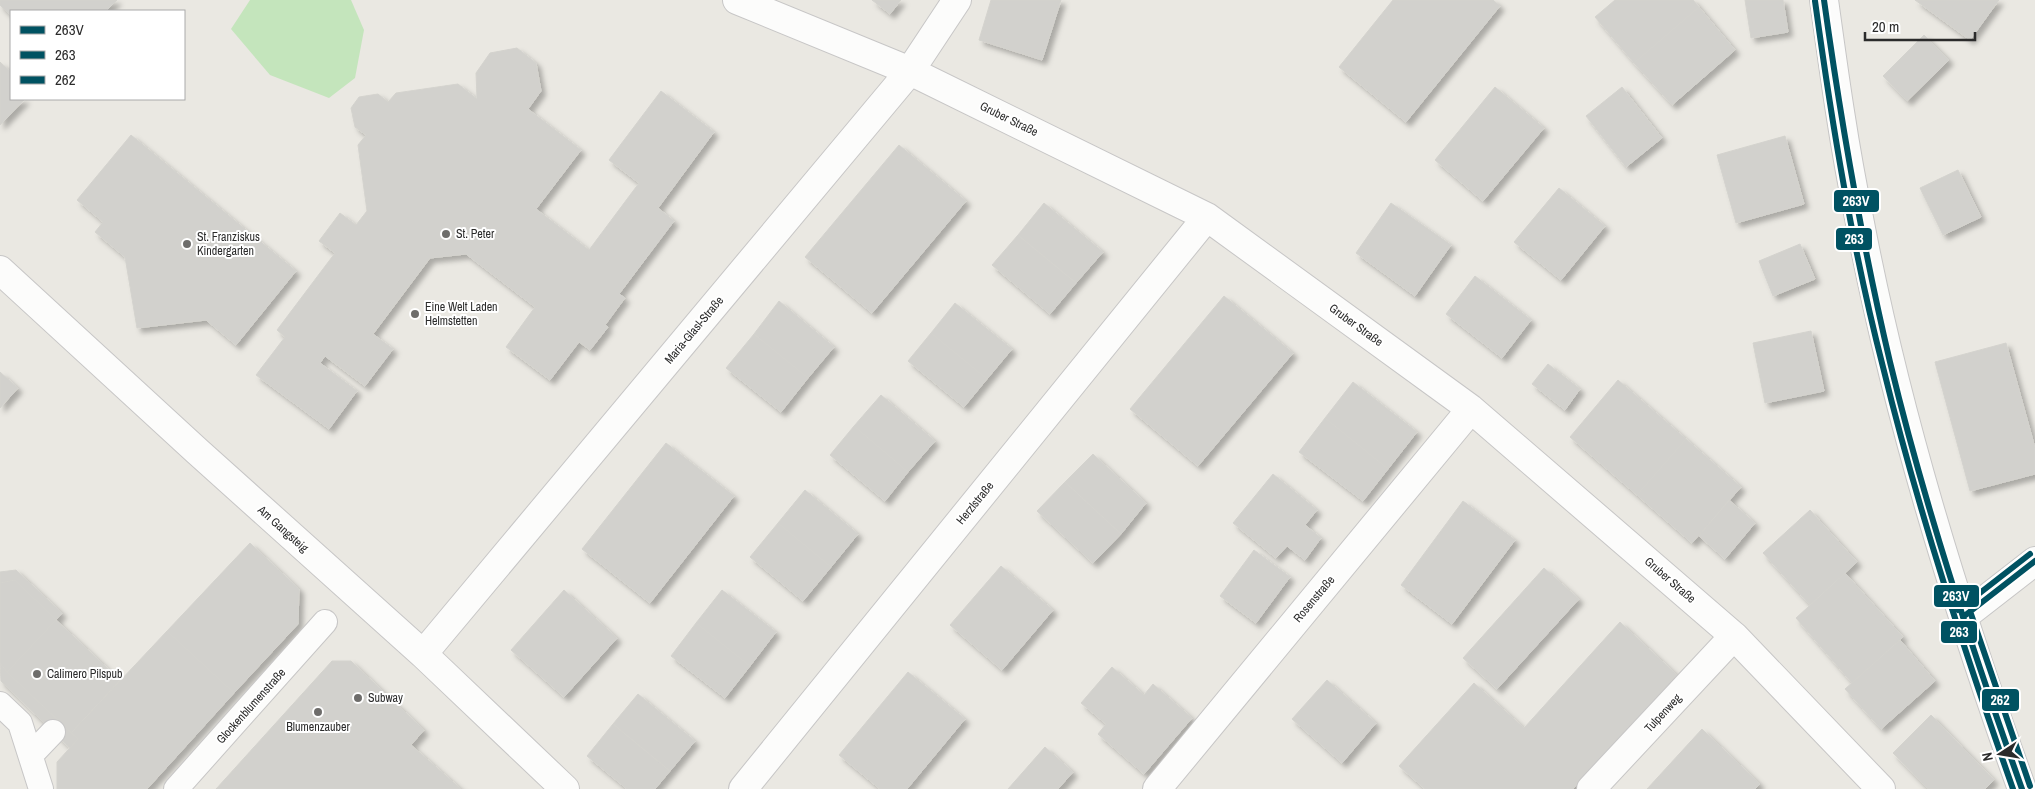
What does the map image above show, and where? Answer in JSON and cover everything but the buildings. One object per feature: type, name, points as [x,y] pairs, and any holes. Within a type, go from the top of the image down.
[{"type":"street","name":"Gruber Straße","points":[[737,0],[910,71],[1207,217],[1471,409],[1734,636],[1880,789]]},
{"type":"street","name":"Maria-Glasl-Straße","points":[[423,654],[910,71],[956,0]]},
{"type":"street","points":[[1824,0],[1840,114],[1857,210],[1888,351],[1922,484],[1963,617],[2022,789]]},
{"type":"street","name":"Herzlstraße","points":[[743,789],[1207,217]]},
{"type":"street","name":"Am Gangsteig","points":[[0,270],[210,463],[423,654],[565,789]]},
{"type":"street","name":"Rosenstraße","points":[[1157,789],[1471,409]]},
{"type":"street","points":[[1963,617],[2035,561]]},
{"type":"street","name":"Glockenblumenstraße","points":[[176,789],[325,622]]},
{"type":"street","name":"Tulpenweg","points":[[1591,789],[1734,636]]},
{"type":"street","points":[[0,704],[20,723],[41,789]]},
{"type":"street","points":[[31,755],[53,732]]},
{"type":"green space","points":[[250,0],[351,0],[364,30],[355,78],[329,98],[270,75],[231,29]]},
{"type":"transit line","name":"263V","points":[[1824,0],[1853,182],[1890,362],[1918,470],[1950,577],[2022,789]]},
{"type":"transit line","name":"263","points":[[1815,1],[1828,93],[1852,231],[1883,367],[1911,474],[1943,580],[2013,789]]},
{"type":"transit line","name":"262","points":[[1958,610],[2030,554]]},
{"type":"transit line","name":"263V","points":[[1963,617],[2035,561]]},
{"type":"transit line","name":"262","points":[[1971,614],[2030,786]]},
{"type":"place","name":"St. Peter","points":[[446,234]]},
{"type":"place","name":"St. Franziskus Kindergarten","points":[[187,244]]},
{"type":"place","name":"Eine Welt Laden Helmstetten","points":[[415,314]]},
{"type":"place","name":"Calimero Pilspub","points":[[37,674]]},
{"type":"place","name":"Subway","points":[[358,698]]},
{"type":"place","name":"Blumenzauber","points":[[318,712]]}]
